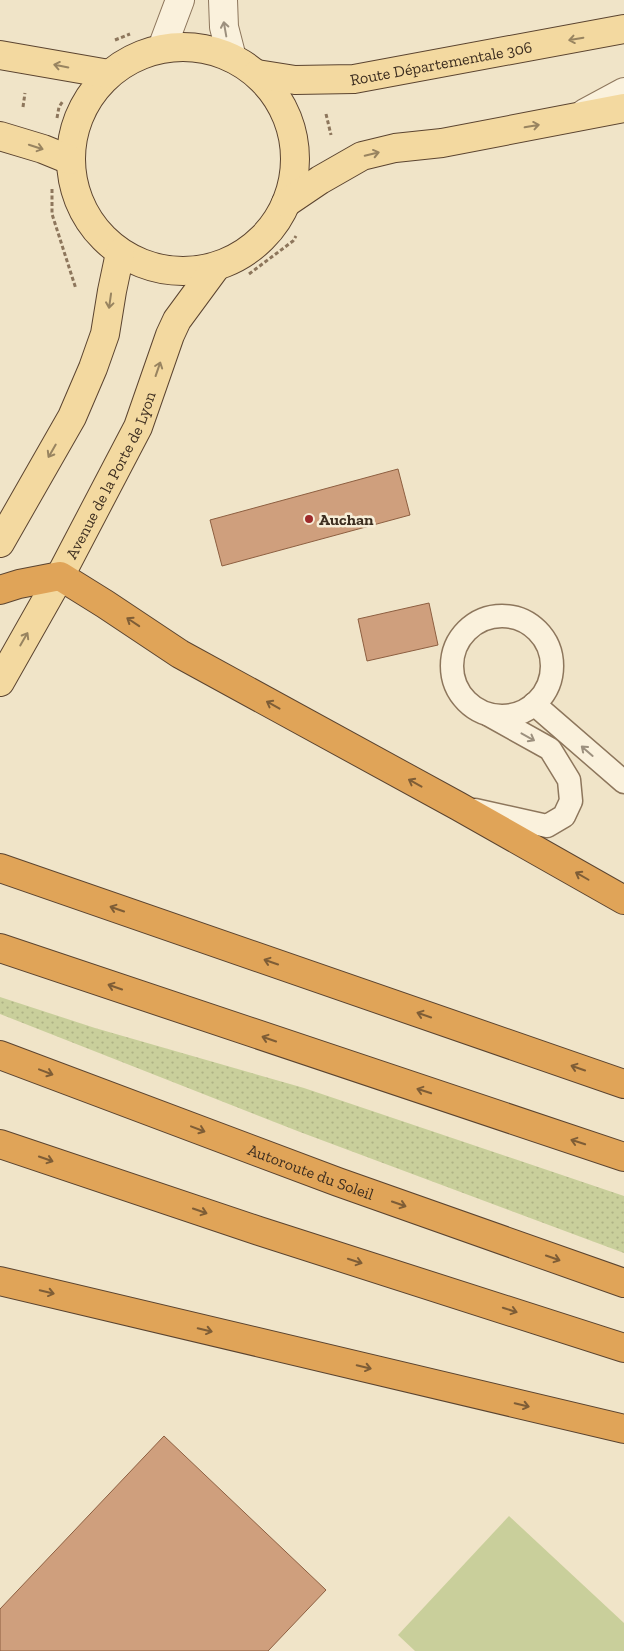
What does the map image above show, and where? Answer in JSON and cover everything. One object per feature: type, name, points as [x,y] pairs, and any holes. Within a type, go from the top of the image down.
[{"type":"highway","points":[[0,590],[19,584],[60,576],[180,654],[458,806],[624,900]]},
{"type":"highway","points":[[0,868],[624,1084]]},
{"type":"highway","points":[[0,948],[624,1157]]},
{"type":"highway","name":"Autoroute du Soleil","points":[[0,1055],[338,1182],[624,1283]]},
{"type":"highway","points":[[0,1144],[259,1231],[624,1348]]},
{"type":"highway","points":[[0,1280],[624,1430]]},
{"type":"main road","name":"Route Départementale 306","points":[[257,74],[294,80],[354,79],[624,29]]},
{"type":"main road","points":[[198,47],[232,58],[257,74],[280,101],[292,134],[295,169],[286,204],[269,231],[245,253],[216,267],[184,272],[175,271],[151,267],[120,253],[94,229],[76,196],[60,156],[88,98],[109,74],[134,58],[162,48],[198,47]]},
{"type":"main road","points":[[0,55],[109,74]]},
{"type":"main road","points":[[286,204],[328,175],[362,156],[387,150],[442,143],[624,108]]},
{"type":"main road","points":[[0,136],[60,156]]},
{"type":"main road","points":[[0,543],[72,417],[93,368],[105,334],[120,253]]},
{"type":"main road","name":"Avenue de la Porte de Lyon","points":[[0,682],[60,576],[138,427],[177,320],[216,267]]},
{"type":"street","points":[[223,0],[224,27],[232,58]]},
{"type":"street","points":[[162,48],[176,11]]},
{"type":"street","points":[[575,118],[624,92]]},
{"type":"lane","points":[[458,806],[547,826],[564,816],[571,801],[568,780],[550,749],[473,706],[463,696],[456,683],[452,670],[454,654],[460,640],[469,629],[480,621],[493,616],[505,616],[531,625],[543,636],[550,651],[553,667],[542,697],[534,704],[519,713],[502,716],[486,713]]},
{"type":"lane","points":[[534,704],[624,782]]},
{"type":"path","points":[[77,294],[52,214],[60,156],[59,107],[81,70],[117,38],[176,11]]},
{"type":"path","points":[[316,80],[332,138],[328,175]]},
{"type":"path","points":[[22,110],[27,86]]},
{"type":"green space","points":[[0,997],[95,1028],[304,1088],[624,1196],[624,1253],[300,1132],[0,1014]]},
{"type":"green space","points":[[509,1516],[624,1623],[624,1651],[415,1651],[398,1635]]},
{"type":"building","points":[[398,469],[410,515],[222,566],[210,520]]},
{"type":"building","points":[[429,603],[438,645],[367,661],[358,619]]},
{"type":"building","points":[[164,1436],[326,1590],[268,1651],[0,1651],[0,1609]]},
{"type":"place","name":"Auchan","points":[[309,519]]}]
